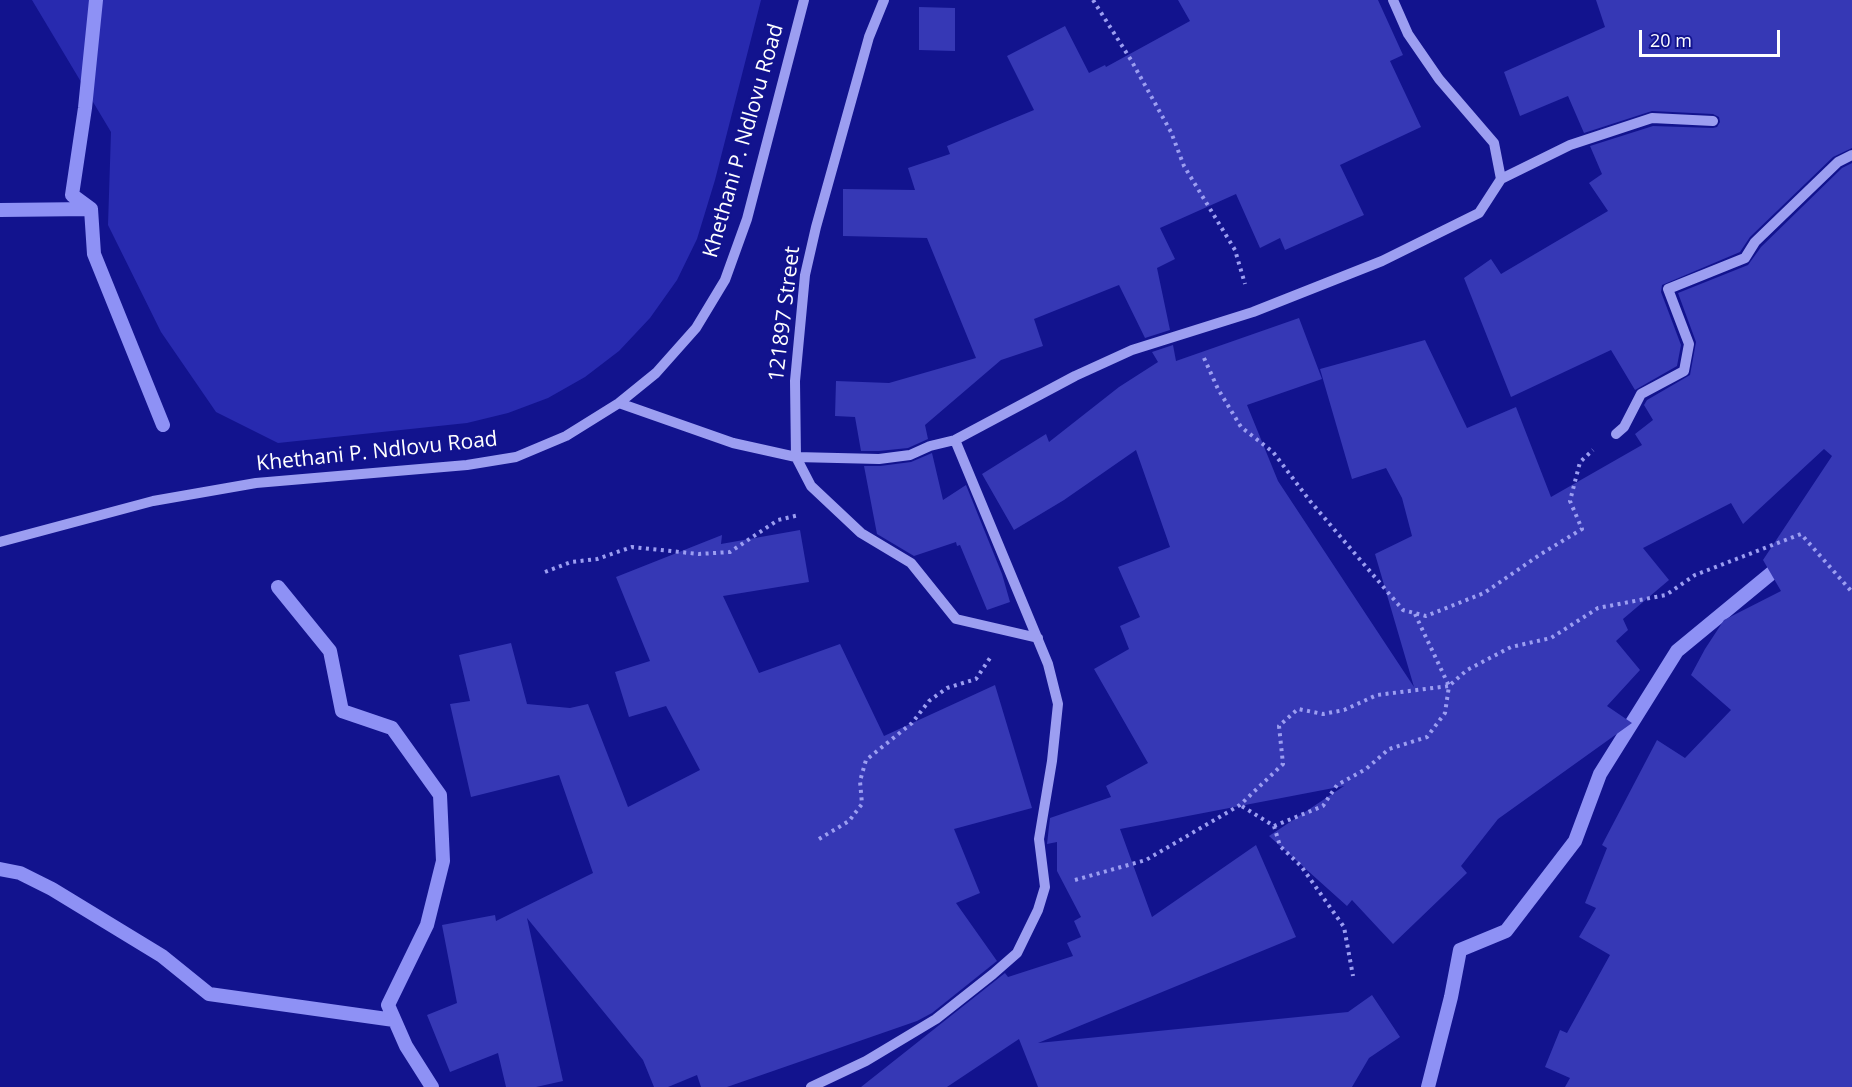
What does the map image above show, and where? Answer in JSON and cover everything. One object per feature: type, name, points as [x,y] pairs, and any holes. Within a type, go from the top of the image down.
[{"type":"street","name":"Khethani P. Ndlovu Road","points":[[0,542],[153,501],[256,483],[467,465],[516,457],[566,436],[619,402],[656,373],[696,328],[725,280],[747,219],[804,0]]},
{"type":"street","name":"121897 Street","points":[[796,457],[795,381],[805,275],[816,227],[869,37],[884,0]]},
{"type":"street","points":[[1393,0],[1408,34],[1439,79],[1494,143],[1501,179]]},
{"type":"street","points":[[619,402],[733,443],[796,457],[879,459],[910,455],[930,446],[956,440],[1075,376],[1132,350],[1253,312],[1382,261],[1479,213],[1501,179],[1570,145],[1652,118],[1713,121]]},
{"type":"street","points":[[1616,434],[1624,427],[1641,394],[1684,371],[1689,344],[1668,289],[1745,258],[1755,242],[1838,162],[1852,155]]},
{"type":"street","points":[[812,1087],[866,1061],[936,1019],[993,974],[1017,953],[1038,910],[1045,887],[1039,840],[1052,761],[1058,704],[1048,664],[1038,638],[956,440]]},
{"type":"street","points":[[796,457],[811,486],[861,532],[911,563],[956,619],[1038,638]]},
{"type":"path","points":[[1093,0],[1131,60],[1171,132],[1184,166],[1235,250],[1253,312]]},
{"type":"path","points":[[1192,333],[1218,389],[1241,427],[1272,453],[1403,610],[1426,616],[1484,593],[1582,529],[1569,501],[1580,462],[1616,434]]},
{"type":"path","points":[[545,572],[571,562],[597,559],[632,547],[699,554],[730,552],[778,520],[804,514],[823,497]]},
{"type":"path","points":[[1045,887],[1146,860],[1240,805],[1282,764],[1279,726],[1298,709],[1323,714],[1344,710],[1377,695],[1449,686],[1467,670],[1511,647],[1551,638],[1598,608],[1666,595],[1695,576],[1801,534],[1852,592]]},
{"type":"path","points":[[1274,826],[1323,806],[1337,785],[1366,769],[1389,749],[1427,737],[1445,713],[1449,686],[1415,613]]},
{"type":"path","points":[[819,839],[849,821],[862,804],[860,781],[866,760],[912,723],[929,701],[947,688],[976,679],[1003,630]]},
{"type":"path","points":[[1240,805],[1274,826],[1280,846],[1301,866],[1344,927],[1353,976]]},
{"type":"shaded area","points":[[32,0],[761,0],[715,180],[697,239],[677,280],[650,318],[619,351],[585,377],[548,398],[508,413],[467,423],[278,443],[216,412],[161,332],[108,225],[111,132]]},
{"type":"building","points":[[1178,0],[1378,0],[1403,55],[1390,61],[1421,127],[1340,165],[1364,215],[1285,250],[1280,238],[1260,248],[1236,194],[1160,228],[1175,259],[1157,268],[1170,330],[1145,338],[1119,285],[1034,319],[1043,346],[1001,360],[925,425],[928,439],[908,448],[861,451],[855,417],[835,416],[836,381],[889,383],[976,358],[927,238],[843,236],[843,189],[915,190],[908,168],[950,154],[947,146],[1034,110],[1007,56],[1065,26],[1089,73],[1105,65],[1106,67],[1190,21]]},
{"type":"building","points":[[1596,0],[1852,0],[1852,148],[1833,157],[1750,237],[1740,252],[1662,285],[1661,292],[1681,345],[1677,366],[1635,390],[1611,350],[1511,397],[1464,278],[1491,259],[1501,274],[1608,211],[1589,183],[1602,174],[1590,146],[1653,126],[1713,128],[1717,127],[1720,122],[1719,117],[1713,114],[1652,111],[1584,133],[1568,96],[1520,116],[1504,72],[1605,27]]},
{"type":"building","points":[[919,7],[955,8],[955,51],[919,50]]},
{"type":"building","points":[[1852,163],[1852,1087],[1565,1087],[1570,1078],[1545,1067],[1560,1030],[1567,1033],[1610,955],[1579,937],[1596,908],[1585,903],[1607,848],[1602,845],[1657,740],[1685,758],[1731,710],[1691,675],[1724,620],[1781,591],[1763,560],[1832,456],[1824,449],[1743,524],[1731,503],[1643,548],[1669,580],[1623,619],[1628,630],[1616,641],[1640,670],[1607,706],[1632,723],[1498,819],[1461,866],[1467,873],[1393,944],[1352,900],[1347,906],[1269,836],[1344,786],[1120,829],[1152,917],[1256,845],[1296,937],[1038,1043],[1348,1012],[1372,995],[1400,1037],[1369,1058],[1352,1087],[1038,1087],[1019,1039],[947,1087],[861,1087],[1005,973],[1008,977],[1073,956],[1067,943],[1081,937],[1074,921],[1081,917],[1057,871],[1057,842],[1047,844],[1050,818],[1111,797],[1106,786],[1148,763],[1094,669],[1129,649],[1120,626],[1140,617],[1118,567],[1170,547],[1136,450],[1064,500],[1014,530],[982,474],[1046,434],[1049,442],[1119,387],[1158,362],[1152,352],[1173,345],[1176,361],[1299,318],[1322,379],[1247,405],[1278,481],[1414,687],[1375,554],[1412,536],[1402,498],[1386,468],[1352,479],[1320,369],[1425,340],[1467,428],[1516,407],[1551,497],[1642,445],[1635,434],[1653,420],[1644,405],[1647,400],[1690,375],[1696,342],[1678,293],[1748,265],[1761,247],[1842,168]]},
{"type":"building","points":[[932,453],[943,500],[966,485],[1002,574],[1010,602],[987,610],[960,545],[957,546],[956,542],[914,556],[877,534],[864,466],[911,462]]},
{"type":"building","points":[[800,530],[809,582],[723,596],[759,673],[840,644],[884,736],[995,685],[1032,808],[954,829],[980,893],[956,903],[997,961],[932,1013],[917,1021],[727,1087],[701,1087],[697,1075],[668,1087],[654,1087],[643,1060],[527,918],[563,1081],[536,1087],[506,1087],[498,1053],[450,1072],[427,1015],[457,1003],[442,925],[495,915],[496,921],[593,873],[559,775],[471,797],[450,704],[470,701],[459,655],[511,643],[527,704],[570,708],[588,704],[628,807],[700,770],[666,706],[629,717],[615,672],[650,661],[616,577],[722,535],[721,544]]},
{"type":"waterway","points":[[91,209],[72,195],[85,108],[96,0]]},
{"type":"waterway","points":[[0,210],[91,209],[94,254],[163,425]]},
{"type":"waterway","points":[[1428,1087],[1451,997],[1460,950],[1506,931],[1575,841],[1600,774],[1677,651],[1785,562]]},
{"type":"waterway","points":[[278,587],[330,651],[342,711],[392,728],[440,795],[443,861],[427,925],[388,1005],[406,1046],[432,1087]]},
{"type":"waterway","points":[[0,869],[20,873],[52,889],[162,956],[209,994],[394,1020]]}]
